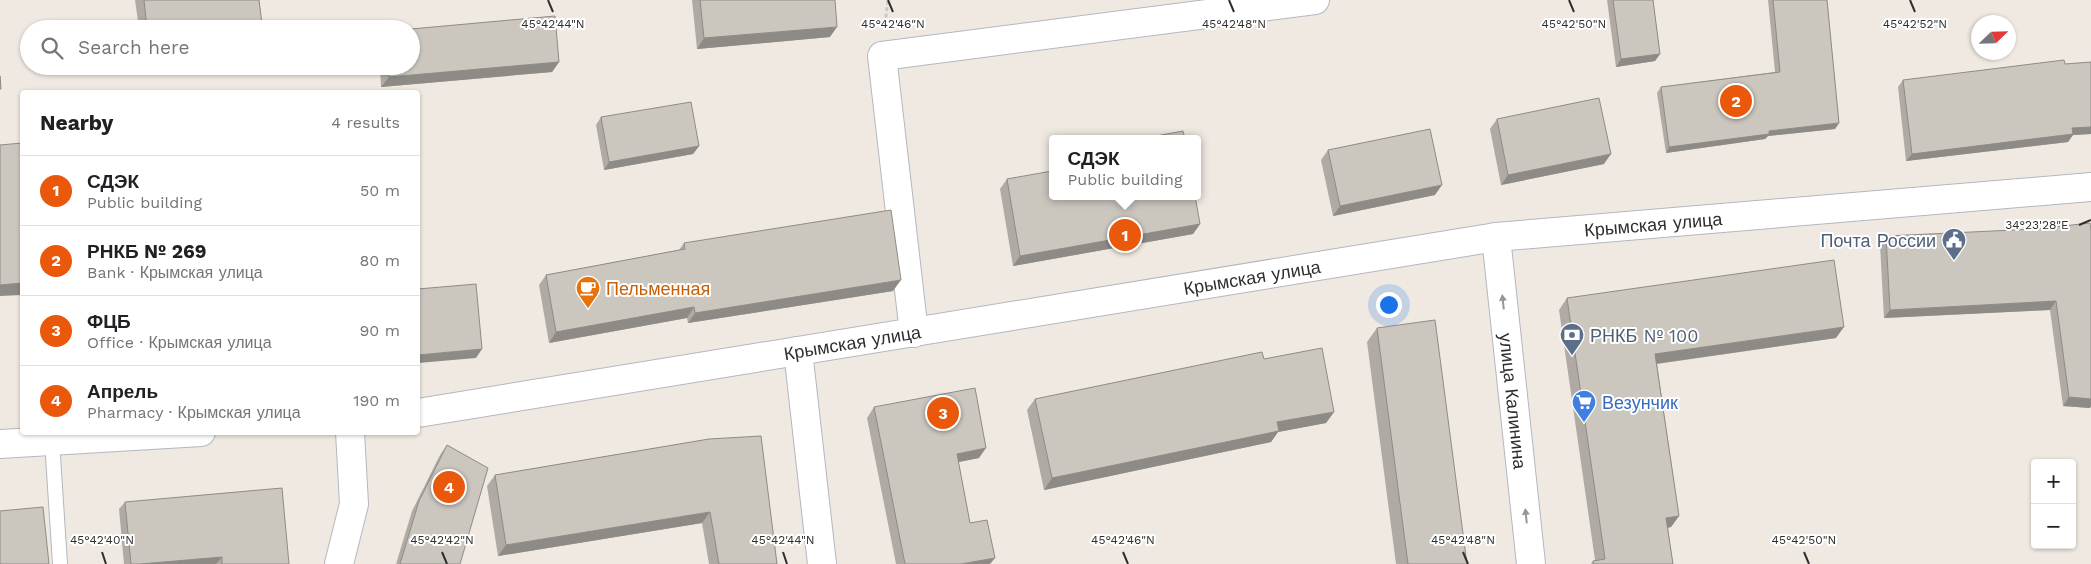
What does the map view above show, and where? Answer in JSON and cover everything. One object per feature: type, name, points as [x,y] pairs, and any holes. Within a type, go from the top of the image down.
[{"type":"main road","points":[[914,332],[882,56],[1315,0]]},
{"type":"main road","name":"Крымская улица","points":[[420,413],[1496,237],[2091,187]]},
{"type":"main road","name":"улица Калинина","points":[[1496,237],[1531,564]]},
{"type":"main road","points":[[798,351],[822,564]]},
{"type":"main road","points":[[0,444],[151,435]]},
{"type":"main road","points":[[339,564],[354,504],[350,435]]},
{"type":"lane","points":[[52,441],[60,564]]},
{"type":"building","points":[[144,0],[259,0],[262,20],[146,20]]},
{"type":"building","points":[[700,0],[835,0],[837,27],[704,38]]},
{"type":"building","points":[[1613,0],[1653,0],[1660,54],[1621,59]]},
{"type":"building","points":[[1773,0],[1827,0],[1839,123],[1769,131],[1769,134],[1669,147],[1661,87],[1780,72]]},
{"type":"building","points":[[555,16],[559,62],[420,74],[420,28]]},
{"type":"building","points":[[2064,60],[2065,64],[2091,62],[2091,127],[2072,128],[2073,134],[1912,154],[1903,80]]},
{"type":"building","points":[[389,75],[412,75],[389,77]]},
{"type":"building","points":[[1599,98],[1611,154],[1508,175],[1497,119]]},
{"type":"building","points":[[691,102],[699,146],[609,162],[601,117]]},
{"type":"building","points":[[1430,129],[1442,185],[1340,206],[1328,150]]},
{"type":"building","points":[[1183,131],[1184,135],[1162,135]]},
{"type":"building","points":[[20,143],[20,283],[0,285],[0,145]]},
{"type":"building","points":[[1049,172],[1049,200],[1196,200],[1200,224],[1020,256],[1007,179]]},
{"type":"building","points":[[891,210],[901,280],[695,313],[694,307],[556,332],[546,275],[685,249],[684,243]]},
{"type":"building","points":[[2090,223],[2091,399],[2069,397],[2056,301],[1890,310],[1886,236],[2036,229]]},
{"type":"building","points":[[1834,260],[1844,327],[1655,354],[1679,516],[1666,518],[1673,564],[1594,564],[1593,561],[1605,559],[1567,298]]},
{"type":"building","points":[[476,284],[482,349],[420,355],[420,289]]},
{"type":"building","points":[[1435,320],[1467,564],[1408,564],[1377,328]]},
{"type":"building","points":[[1322,348],[1334,412],[1277,422],[1279,431],[1052,478],[1035,399],[1262,352],[1264,359]]},
{"type":"building","points":[[975,388],[986,448],[957,454],[970,523],[987,520],[995,558],[961,564],[905,564],[874,407]]},
{"type":"building","points":[[761,436],[777,564],[719,564],[710,512],[506,545],[495,475],[709,439]]},
{"type":"building","points":[[447,445],[488,468],[460,564],[400,564],[419,501]]},
{"type":"building","points":[[282,488],[289,564],[222,564],[222,557],[131,564],[125,502]]},
{"type":"building","points":[[43,507],[49,564],[0,564],[0,511]]},
{"type":"place","name":"РНКБ № 269","points":[[1736,101]]},
{"type":"place","name":"СДЭК","points":[[1125,235]]},
{"type":"place","name":"Почта России","points":[[1954,261]]},
{"type":"place","name":"Пельменная","points":[[588,309]]},
{"type":"place","name":"РНКБ № 100","points":[[1572,356]]},
{"type":"place","name":"ФЦБ","points":[[943,413]]},
{"type":"place","name":"Везунчик","points":[[1584,423]]},
{"type":"place","name":"Апрель","points":[[449,487]]}]
